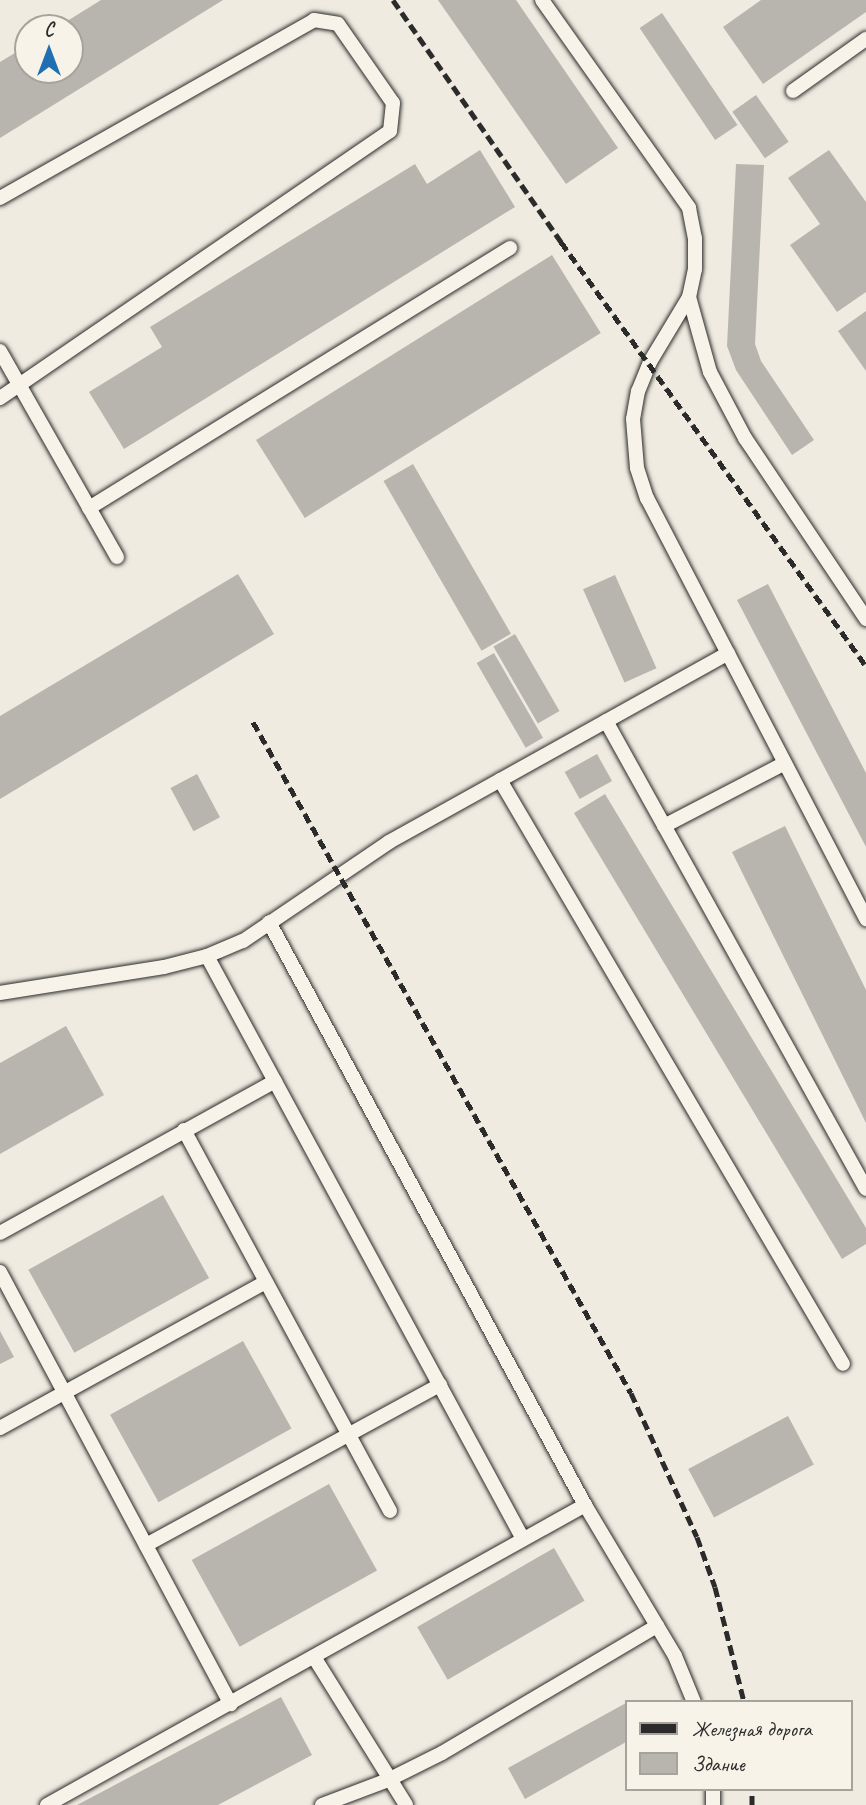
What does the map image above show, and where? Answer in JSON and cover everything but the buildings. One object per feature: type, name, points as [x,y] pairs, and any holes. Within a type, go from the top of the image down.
[{"type":"lane","points":[[542,0],[689,208],[695,239],[695,269],[689,297],[650,362],[638,391],[633,442],[637,468],[647,498],[866,919]]},
{"type":"lane","points":[[0,198],[314,20],[338,24],[393,103],[390,131],[0,398]]},
{"type":"lane","points":[[793,90],[866,39]]},
{"type":"lane","points":[[89,508],[510,248]]},
{"type":"lane","points":[[689,297],[710,372],[726,405],[866,619]]},
{"type":"lane","points":[[0,351],[117,557]]},
{"type":"lane","points":[[0,993],[164,967],[207,956],[243,941],[389,842],[728,653]]},
{"type":"lane","points":[[606,721],[866,1189]]},
{"type":"lane","points":[[664,826],[785,763]]},
{"type":"lane","points":[[500,780],[843,1364]]},
{"type":"lane","points":[[269,922],[585,1505],[675,1656],[693,1700]]},
{"type":"lane","points":[[207,956],[523,1539]]},
{"type":"lane","points":[[0,1233],[275,1081]]},
{"type":"lane","points":[[184,1130],[390,1511]]},
{"type":"lane","points":[[0,1272],[231,1704]]},
{"type":"lane","points":[[0,1427],[266,1282]]},
{"type":"lane","points":[[146,1545],[440,1385]]},
{"type":"lane","points":[[47,1805],[585,1505]]},
{"type":"lane","points":[[322,1805],[388,1780],[442,1753],[657,1626]]},
{"type":"lane","points":[[314,1657],[405,1805]]},
{"type":"railway","points":[[393,0],[561,242],[866,666]]},
{"type":"railway","points":[[253,722],[631,1393],[697,1537],[715,1587],[743,1700]]},
{"type":"railway","points":[[752,1791],[752,1805]]}]
